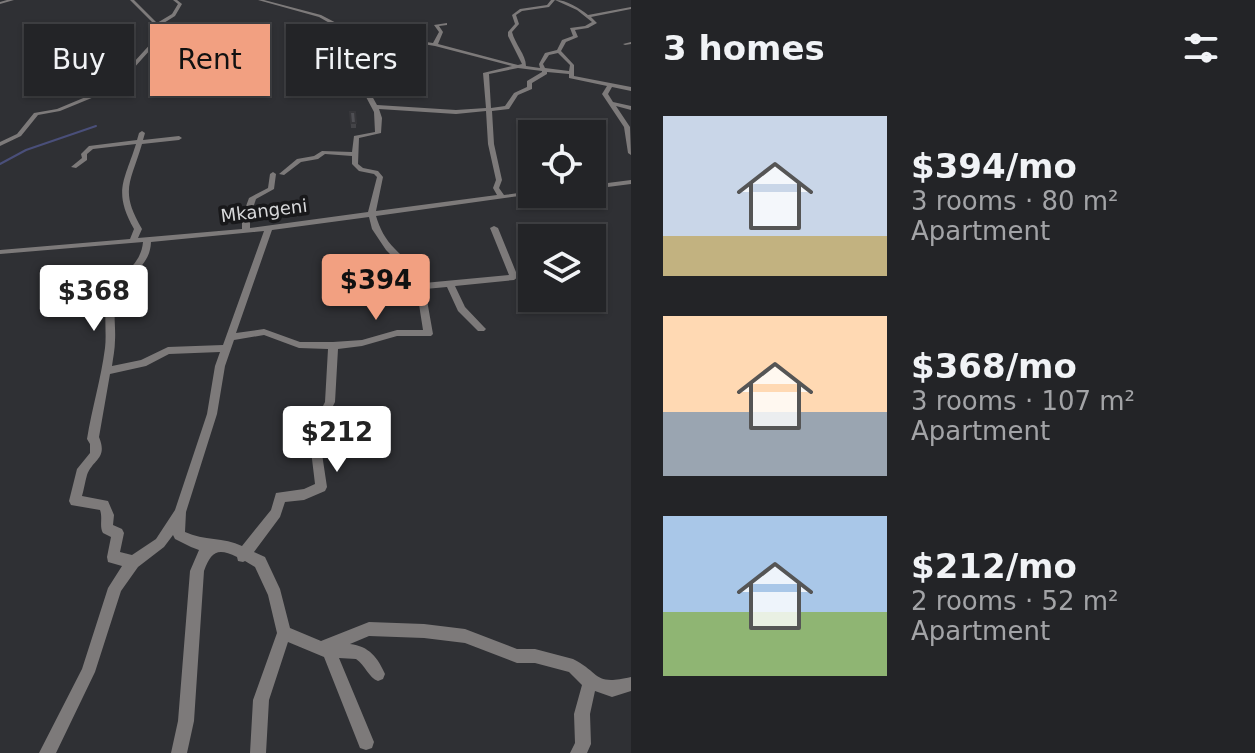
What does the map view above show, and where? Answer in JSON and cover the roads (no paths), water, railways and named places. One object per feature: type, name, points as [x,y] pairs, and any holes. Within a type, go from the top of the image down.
[{"type":"street","points":[[0,3],[12,0]]},
{"type":"street","points":[[132,0],[156,24]]},
{"type":"street","points":[[159,24],[174,15],[180,4],[175,0]]},
{"type":"street","points":[[260,0],[325,18],[335,24]]},
{"type":"street","points":[[377,107],[456,112],[491,110],[507,108],[516,94],[530,88],[529,82],[545,73],[541,64],[547,54],[559,51],[564,41],[576,37],[572,29],[595,22],[588,16],[555,0],[548,6],[521,10],[514,15],[517,24],[509,33],[523,53],[525,65],[488,70],[486,73],[491,110],[491,144],[499,180],[496,188],[502,197]]},
{"type":"street","points":[[588,16],[631,8]]},
{"type":"street","points":[[435,45],[441,32],[436,25],[445,24]]},
{"type":"street","points":[[426,44],[521,67],[570,73],[575,79],[631,89]]},
{"type":"street","points":[[0,144],[19,135],[36,114],[58,110],[114,87],[150,47]]},
{"type":"street","points":[[559,51],[571,62],[570,73]]},
{"type":"street","points":[[610,86],[605,94],[627,127],[631,153]]},
{"type":"street","points":[[106,371],[143,363],[168,351],[228,342],[264,332],[299,345],[333,346],[362,343],[397,333],[428,334],[421,286],[415,272],[389,248],[376,229],[372,213],[380,177],[376,172],[361,170],[355,164],[356,137],[378,133],[377,107],[370,96]]},
{"type":"street","points":[[609,103],[631,108]]},
{"type":"street","points":[[133,240],[138,229],[126,211],[124,193],[132,160],[140,150],[142,133]]},
{"type":"street","points":[[74,167],[85,159],[84,154],[91,147],[179,138]]},
{"type":"street","points":[[246,230],[246,217],[253,198],[271,189],[278,174],[299,160],[316,158],[324,152],[354,154]]},
{"type":"street","points":[[606,185],[631,182]]},
{"type":"street","name":"Mkangeni","points":[[0,252],[246,230],[518,195]]},
{"type":"street","points":[[47,753],[88,672],[115,588],[133,562],[160,543],[180,512],[212,414],[220,366],[269,227]]},
{"type":"street","points":[[421,286],[514,277],[494,228]]},
{"type":"street","points":[[133,562],[113,557],[118,533],[107,529],[108,515],[104,505],[75,501],[83,469],[96,455],[94,428],[106,371],[113,296],[140,266],[145,257],[147,239]]},
{"type":"street","points":[[450,284],[461,309],[481,329]]},
{"type":"street","points":[[243,556],[276,513],[280,497],[304,494],[321,487],[314,434],[330,402],[333,346]]},
{"type":"street","points":[[180,512],[179,535],[195,543],[230,547],[260,562],[275,594],[284,633],[261,700],[258,753]]},
{"type":"street","points":[[179,753],[186,721],[197,571],[205,552],[216,545]]},
{"type":"street","points":[[325,650],[369,629],[465,636],[517,656],[535,656],[573,666],[590,682],[612,689],[631,684]]},
{"type":"street","points":[[284,633],[325,650],[345,648],[359,651],[378,674]]},
{"type":"street","points":[[325,650],[366,742]]},
{"type":"street","points":[[578,753],[583,744],[582,714],[590,682]]},
{"type":"waterway","points":[[0,164],[26,150],[96,126]]}]
